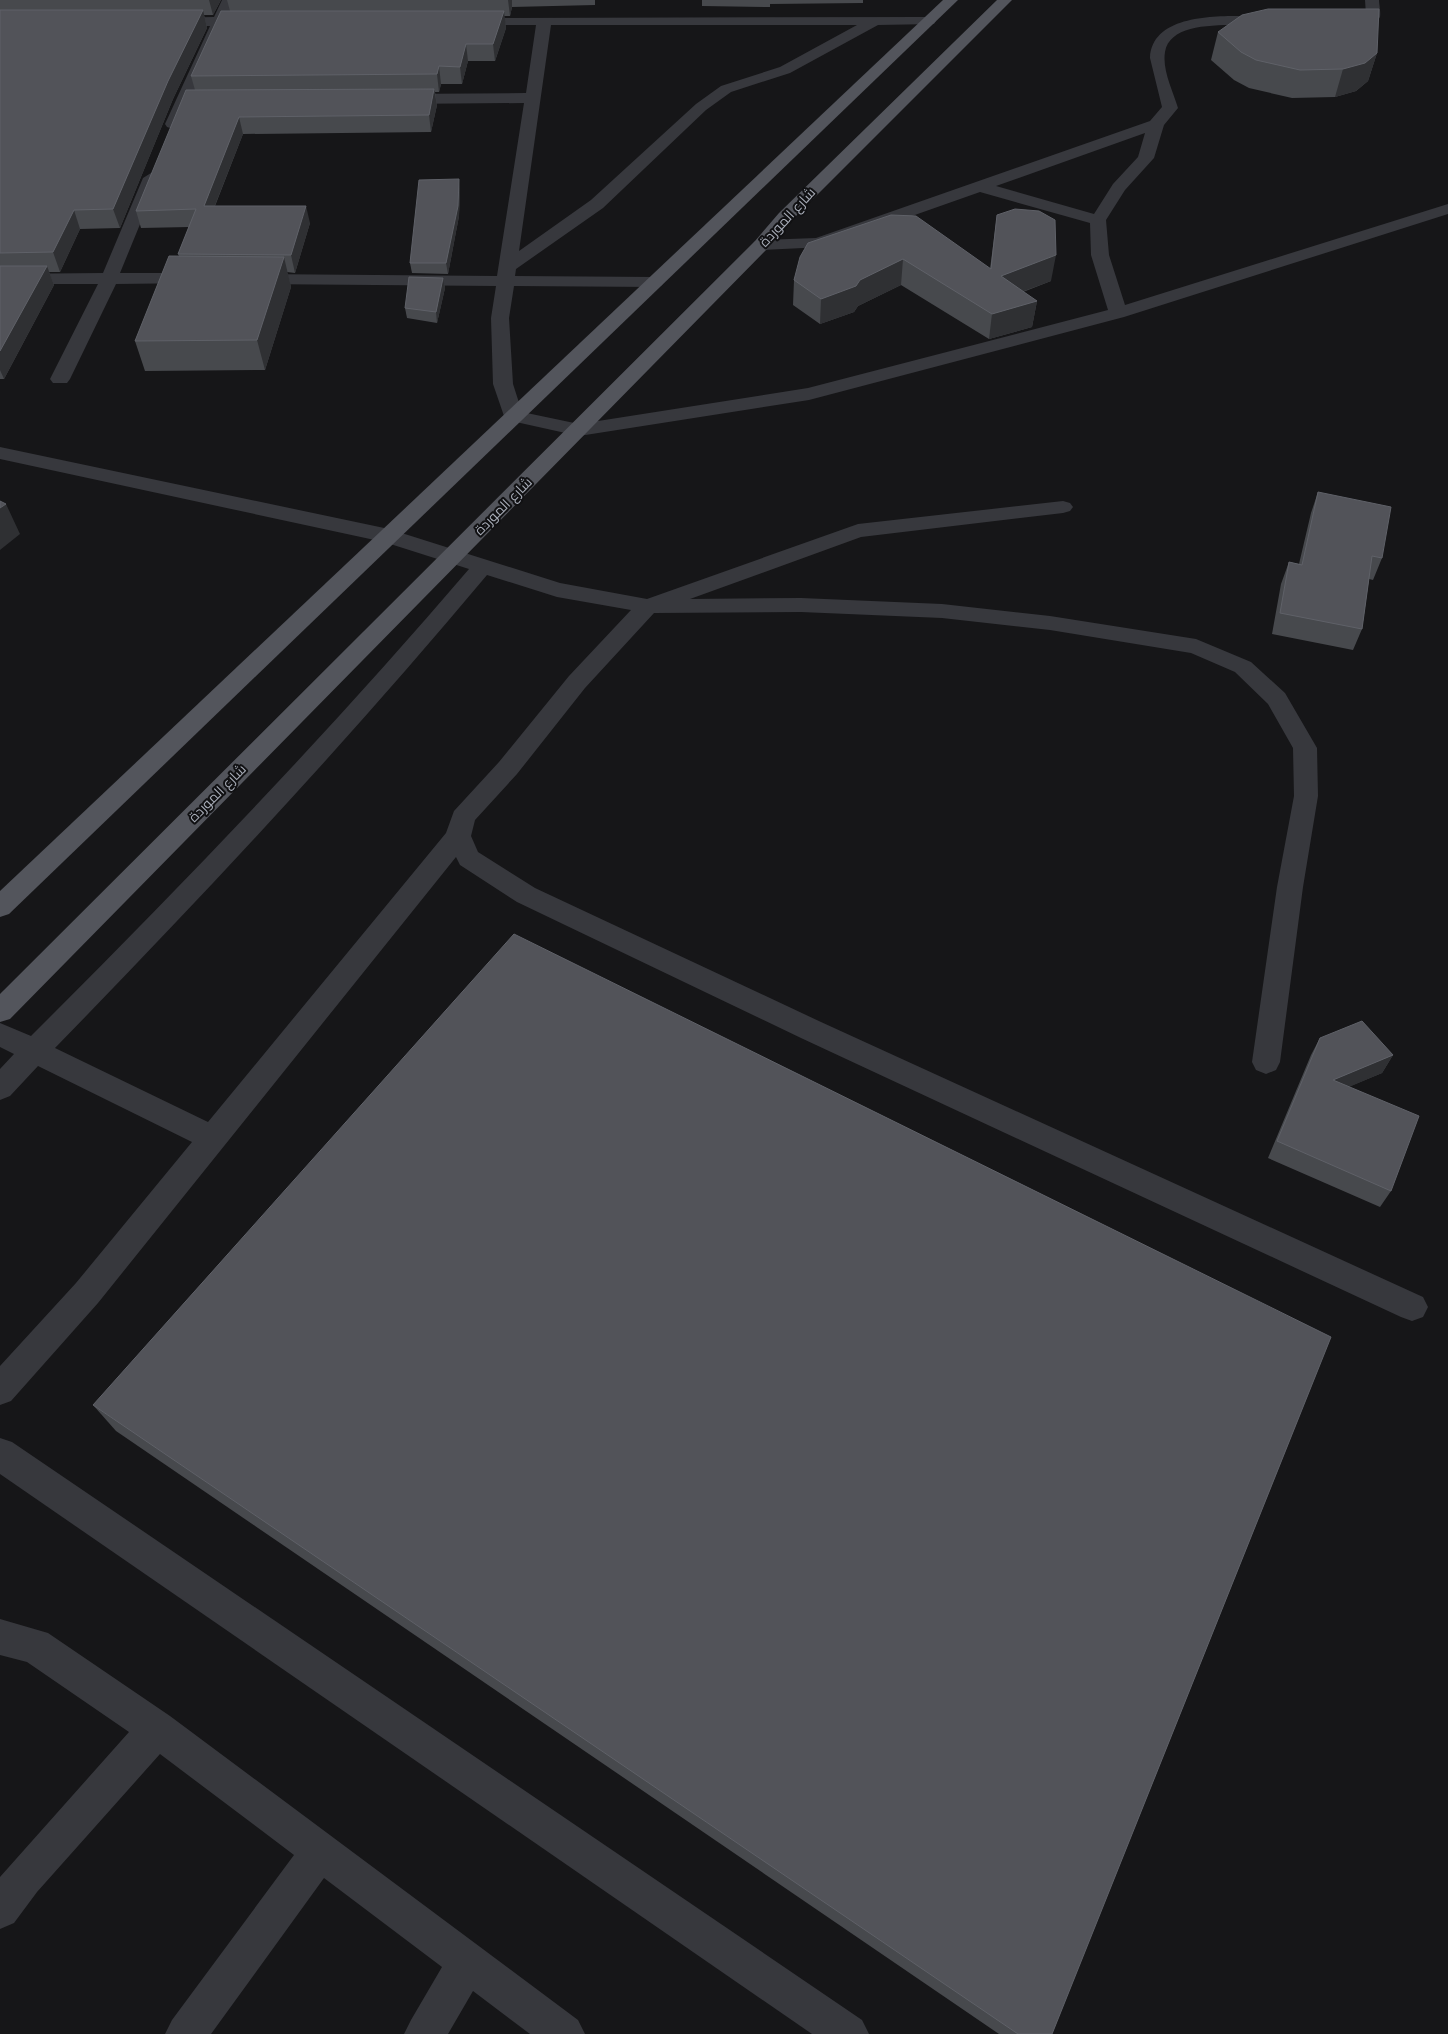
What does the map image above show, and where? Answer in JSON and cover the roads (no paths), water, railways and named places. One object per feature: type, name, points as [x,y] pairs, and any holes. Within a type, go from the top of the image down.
[{"type":"main road","points":[[0,907],[951,0]]},
{"type":"main road","name":"شارع الموردة","points":[[0,1011],[578,430],[813,189],[1005,0]]},
{"type":"street","points":[[168,135],[229,0]]},
{"type":"street","points":[[1334,22],[1366,21],[1373,16],[1372,0]]},
{"type":"street","points":[[1118,313],[1100,255],[1098,220],[1119,187],[1146,158],[1156,124],[1170,108],[1158,50],[1162,40],[1166,36],[1187,26],[1210,22],[1285,20]]},
{"type":"street","points":[[455,21],[929,21]]},
{"type":"street","points":[[544,21],[531,98],[500,318],[503,384],[514,416],[578,430],[810,394],[1118,313],[1448,209]]},
{"type":"street","points":[[506,275],[597,204],[683,126],[701,107],[726,89],[784,70],[875,21]]},
{"type":"street","points":[[149,22],[268,22]]},
{"type":"street","points":[[382,99],[531,98]]},
{"type":"street","points":[[183,100],[203,100]]},
{"type":"street","points":[[760,245],[818,243],[1156,124]]},
{"type":"street","points":[[60,379],[110,277],[157,162]]},
{"type":"street","points":[[978,186],[1098,220]]},
{"type":"street","points":[[238,279],[506,275],[655,282]]},
{"type":"street","points":[[0,279],[218,278]]},
{"type":"street","points":[[0,452],[389,536],[557,590],[648,606],[801,605],[942,611],[1050,623],[1196,646],[1243,667],[1277,699],[1305,748],[1306,796],[1290,887],[1266,1062]]},
{"type":"street","points":[[0,1390],[87,1292],[458,836],[463,817],[508,768],[577,682],[648,606],[858,531],[1063,507]]},
{"type":"street","points":[[0,1088],[35,1050],[158,927],[355,716],[421,642],[482,567]]},
{"type":"street","points":[[458,836],[469,858],[526,895],[810,1030],[1412,1307]]},
{"type":"street","points":[[0,1034],[212,1138]]},
{"type":"street","points":[[0,1454],[848,2034]]},
{"type":"street","points":[[0,1637],[35,1646],[157,1729],[564,2034]]},
{"type":"street","points":[[0,1909],[23,1878],[157,1729]]},
{"type":"street","points":[[186,2034],[320,1852]]},
{"type":"street","points":[[426,2034],[467,1962]]}]
